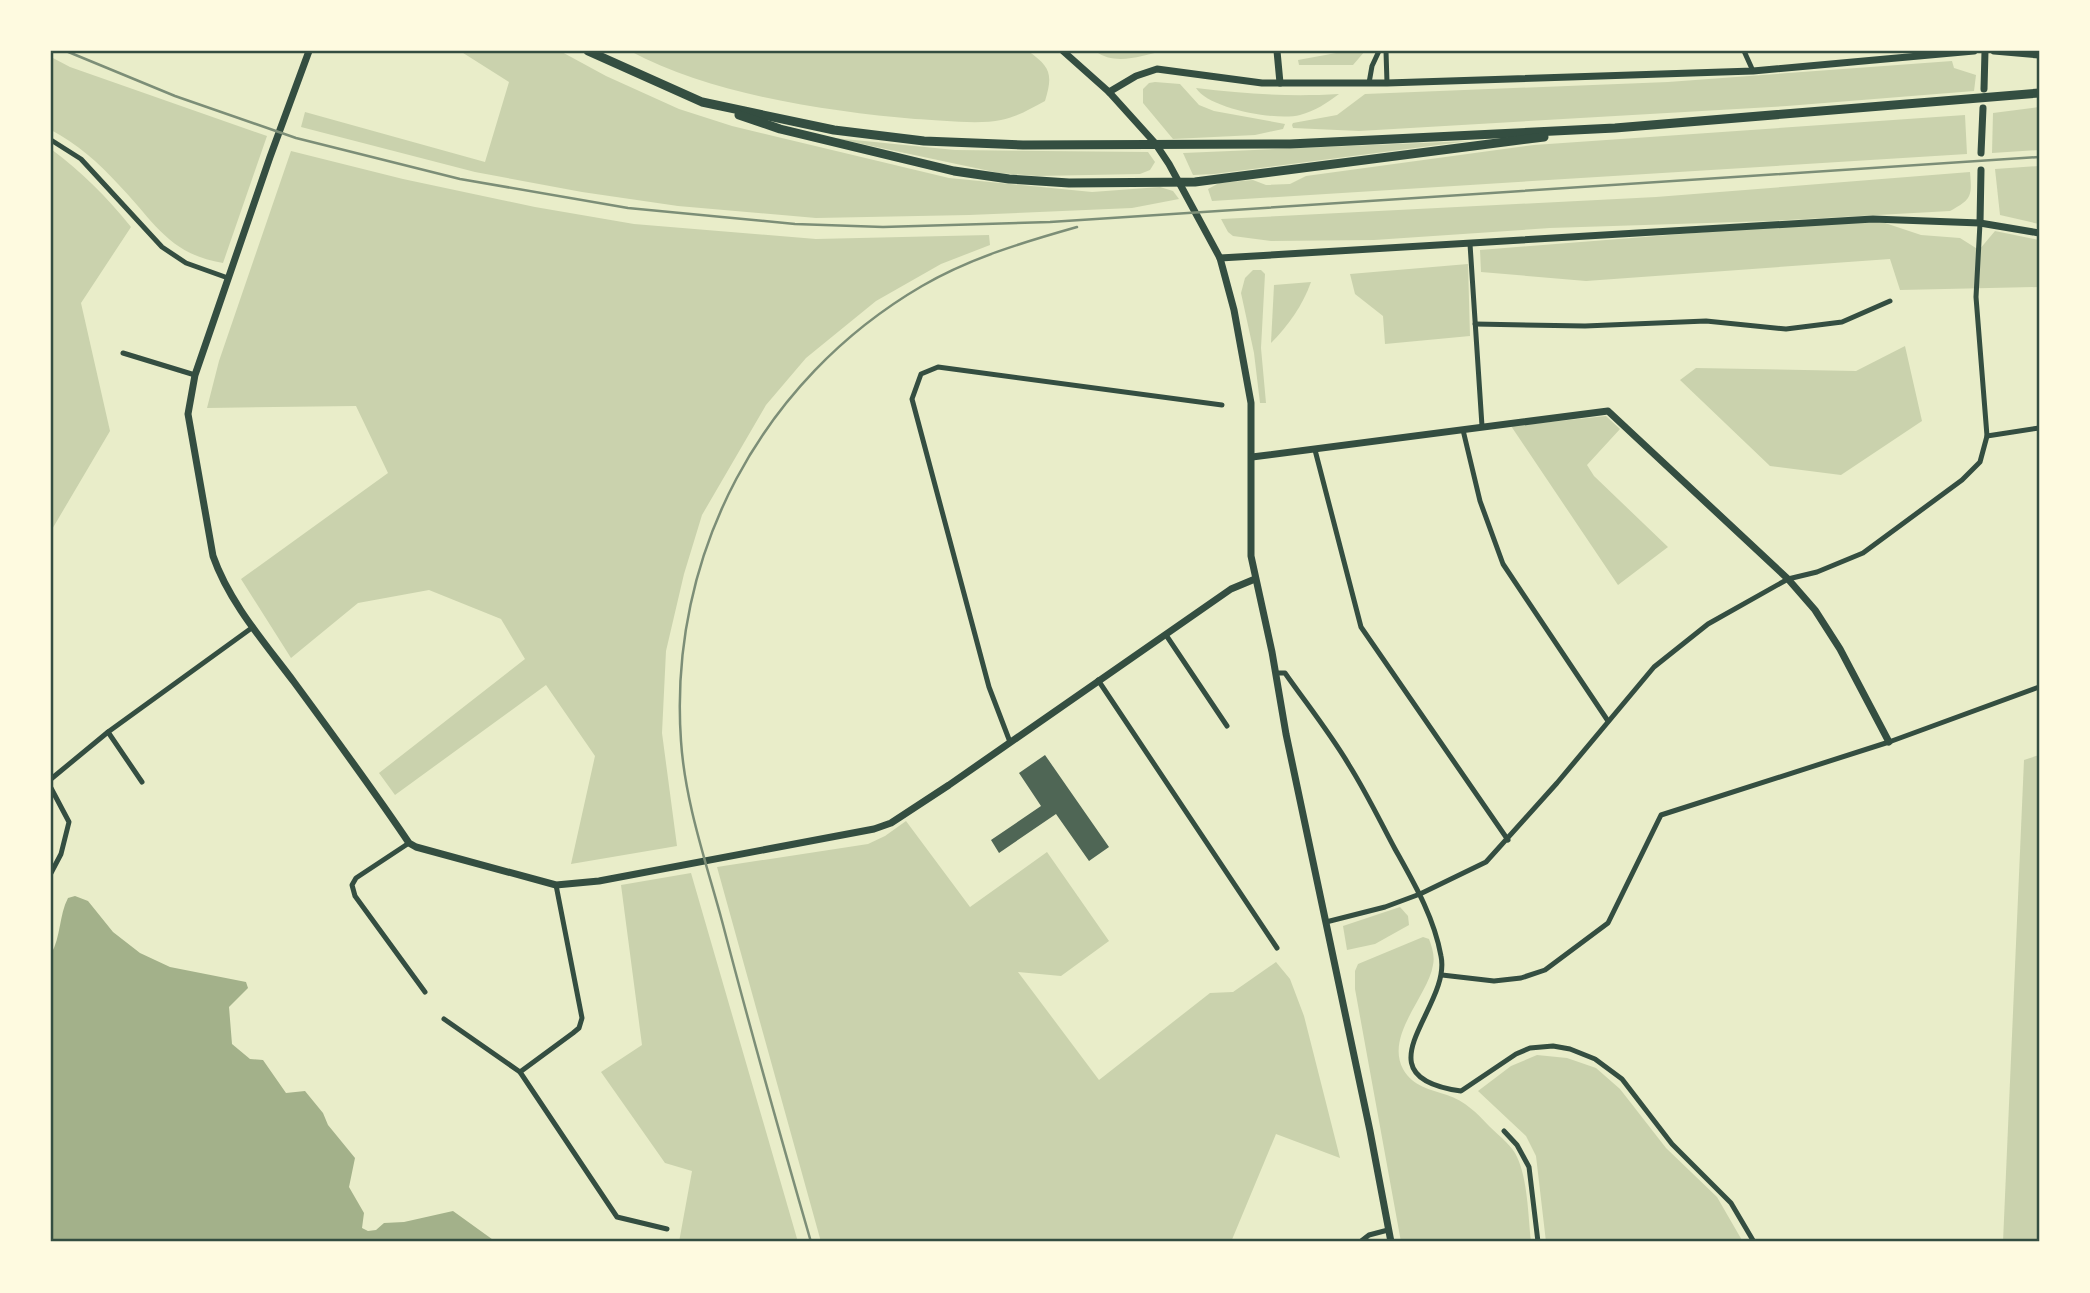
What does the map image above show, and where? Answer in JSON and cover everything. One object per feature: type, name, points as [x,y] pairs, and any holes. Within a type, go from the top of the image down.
[{"type":"highway","points":[[589,51],[702,102],[780,129],[954,171],[1009,179],[1182,188],[1615,128]]},
{"type":"highway","points":[[702,102],[834,130],[924,141],[1023,145],[1290,144],[1615,128],[2039,93]]},
{"type":"street","points":[[309,51],[195,375],[188,414],[213,556],[220,576],[253,627],[352,759],[409,843],[555,885],[599,881],[874,829],[902,815],[1231,589],[1255,579]]},
{"type":"street","points":[[1063,51],[1111,94],[1155,143],[1169,163],[1220,258],[1234,310],[1248,381],[1252,457],[1250,528],[1255,579],[1391,1242]]},
{"type":"street","points":[[1277,51],[1280,83]]},
{"type":"street","points":[[1369,83],[1372,66],[1379,51]]},
{"type":"street","points":[[1386,51],[1387,83]]},
{"type":"street","points":[[1744,51],[1753,71]]},
{"type":"street","points":[[1111,94],[1136,76],[1157,69],[1280,83],[1387,83],[1753,71],[1975,51]]},
{"type":"street","points":[[1984,51],[1984,89]]},
{"type":"street","points":[[1994,51],[2039,55]]},
{"type":"street","points":[[1982,153],[1983,108]]},
{"type":"street","points":[[51,140],[82,159],[162,247],[186,263],[228,278]]},
{"type":"street","points":[[1326,922],[1385,907],[1420,894],[1486,862],[1508,840],[1654,667],[1673,651],[1708,624],[1788,579],[1818,572],[1863,552],[1962,480],[1980,462],[1987,436],[1976,297],[1981,170]]},
{"type":"street","points":[[1220,258],[1873,219],[1980,223],[2039,233]]},
{"type":"street","points":[[1470,244],[1482,426]]},
{"type":"street","points":[[1475,324],[1586,326],[1706,320],[1786,329],[1842,322],[1891,301]]},
{"type":"street","points":[[123,354],[195,375]]},
{"type":"street","points":[[1010,742],[989,687],[912,399],[921,374],[938,367],[1222,405]]},
{"type":"street","points":[[1252,457],[1608,411],[1788,579],[1815,610],[1840,649],[1889,742]]},
{"type":"street","points":[[1987,436],[2039,428]]},
{"type":"street","points":[[1463,430],[1480,502],[1503,564],[1608,721]]},
{"type":"street","points":[[1315,450],[1361,627],[1508,840]]},
{"type":"street","points":[[51,779],[108,732],[253,627]]},
{"type":"street","points":[[1166,635],[1227,726]]},
{"type":"street","points":[[1276,673],[1285,673],[1349,764],[1432,920],[1442,958],[1442,975],[1414,1043],[1410,1060],[1414,1072],[1426,1082],[1443,1089],[1461,1091],[1516,1054],[1530,1048],[1553,1046],[1570,1049],[1595,1059],[1622,1079],[1672,1144],[1731,1203],[1754,1242]]},
{"type":"street","points":[[1098,680],[1277,948]]},
{"type":"street","points":[[1442,975],[1494,981],[1521,978],[1545,970],[1608,923],[1661,815],[1889,742],[2039,687]]},
{"type":"street","points":[[108,732],[142,782]]},
{"type":"street","points":[[51,788],[69,822],[61,854],[51,873]]},
{"type":"street","points":[[409,843],[356,878],[352,886],[355,896],[425,992]]},
{"type":"street","points":[[520,1072],[579,1028],[582,1018],[555,885]]},
{"type":"street","points":[[444,1018],[520,1072],[617,1217],[667,1229]]},
{"type":"street","points":[[1504,1132],[1517,1145],[1529,1167],[1538,1242]]},
{"type":"street","points":[[1360,1242],[1369,1235],[1388,1230]]},
{"type":"shaded area","points":[[460,51],[560,51],[606,76],[679,109],[732,126],[949,178],[1092,192],[1160,187],[1173,191],[1179,199],[1132,208],[816,218],[678,206],[582,192],[475,172],[301,127],[305,112],[485,162],[509,82]]},
{"type":"shaded area","points":[[630,51],[1028,51],[1046,67],[1049,84],[1045,101],[1007,119],[970,122],[915,119],[843,111],[768,98],[695,79]]},
{"type":"shaded area","points":[[1095,51],[1163,51],[1120,59],[1103,56]]},
{"type":"shaded area","points":[[1347,51],[1365,51],[1353,65],[1299,65],[1298,60]]},
{"type":"shaded area","points":[[51,57],[70,67],[267,136],[223,263],[204,259],[175,244],[95,161],[51,130]]},
{"type":"shaded area","points":[[1952,61],[1954,68],[1976,75],[1974,91],[1787,106],[1359,131],[1293,128],[1292,125],[1337,115],[1365,94],[1668,82]]},
{"type":"shaded area","points":[[1149,83],[1180,84],[1199,105],[1214,111],[1285,124],[1283,129],[1255,135],[1173,139],[1143,103],[1143,89]]},
{"type":"shaded area","points":[[1196,88],[1268,94],[1339,94],[1300,115],[1276,116],[1244,112],[1214,102]]},
{"type":"shaded area","points":[[2039,107],[2039,150],[1992,153],[1993,113]]},
{"type":"shaded area","points":[[1965,115],[1967,154],[1212,201],[1208,189],[1219,183],[1253,180],[1266,185],[1290,184],[1306,176],[1534,145]]},
{"type":"shaded area","points":[[834,138],[955,150],[1148,152],[1155,162],[1150,170],[1140,174],[1037,176],[999,173]]},
{"type":"shaded area","points":[[1469,141],[1193,175],[1183,153]]},
{"type":"shaded area","points":[[51,149],[94,185],[131,227],[81,303],[110,431],[51,531]]},
{"type":"shaded area","points":[[291,151],[403,179],[535,207],[634,224],[816,239],[989,235],[990,245],[941,264],[876,301],[806,358],[766,405],[702,515],[684,574],[666,651],[662,733],[677,846],[571,864],[595,756],[546,685],[395,795],[379,773],[525,659],[501,619],[429,590],[358,603],[291,658],[241,579],[388,473],[356,406],[207,408],[219,361]]},
{"type":"shaded area","points":[[2039,166],[2039,224],[2000,215],[1995,169]]},
{"type":"shaded area","points":[[1970,172],[1971,187],[1967,200],[1950,211],[1770,221],[1550,228],[1374,240],[1271,241],[1233,236],[1221,219],[1656,197]]},
{"type":"shaded area","points":[[1873,219],[1921,235],[1960,238],[1979,250],[1995,231],[2039,240],[2039,287],[1900,290],[1890,259],[1586,281],[1481,272],[1480,250]]},
{"type":"shaded area","points":[[1468,264],[1470,336],[1385,344],[1383,316],[1355,294],[1350,274]]},
{"type":"shaded area","points":[[1253,270],[1261,270],[1265,274],[1261,348],[1266,403],[1260,403],[1254,353],[1241,293],[1245,278]]},
{"type":"shaded area","points":[[1311,282],[1294,315],[1271,343],[1274,285]]},
{"type":"shaded area","points":[[1905,346],[1922,421],[1841,475],[1770,466],[1680,380],[1696,368],[1856,371]]},
{"type":"shaded area","points":[[1606,416],[1620,429],[1587,465],[1594,476],[1668,547],[1618,585],[1511,426]]},
{"type":"shaded area","points":[[2039,755],[2039,1242],[2003,1242],[2024,760]]},
{"type":"shaded area","points":[[906,821],[970,907],[1047,852],[1109,941],[1061,976],[1018,972],[1099,1080],[1210,993],[1233,992],[1276,962],[1290,979],[1304,1016],[1340,1158],[1276,1134],[1231,1242],[821,1242],[717,867],[868,844]]},
{"type":"shaded area","points":[[691,873],[798,1242],[679,1242],[692,1171],[665,1163],[601,1072],[642,1045],[621,885]]},
{"type":"shaded area","points":[[75,896],[88,901],[113,932],[140,953],[170,967],[246,982],[248,988],[229,1007],[232,1044],[250,1059],[263,1060],[286,1093],[305,1091],[355,1158],[349,1187],[364,1213],[362,1228],[368,1231],[376,1230],[384,1223],[404,1222],[453,1211],[496,1242],[51,1242],[51,954],[65,905],[68,898]]},
{"type":"shaded area","points":[[1400,907],[1408,916],[1409,925],[1375,944],[1347,950],[1343,926]]},
{"type":"shaded area","points":[[1423,937],[1429,939],[1434,962],[1424,990],[1403,1029],[1399,1056],[1403,1069],[1417,1084],[1465,1104],[1512,1149],[1525,1184],[1531,1242],[1401,1242],[1355,989],[1355,971],[1358,964]]},
{"type":"shaded area","points":[[1537,1055],[1567,1058],[1596,1068],[1620,1089],[1666,1148],[1717,1197],[1743,1242],[1546,1242],[1536,1156],[1526,1136],[1478,1091],[1511,1066]]},
{"type":"building","points":[[1045,755],[1109,847],[1089,861],[1056,814],[999,853],[991,840],[1041,806],[1019,773]]},
{"type":"railway","points":[[66,51],[175,96],[296,138],[460,179],[628,208],[795,224],[883,227],[1050,222],[2039,157]]},
{"type":"railway","points":[[811,1242],[765,1082],[687,787],[681,741],[681,672],[691,605],[709,540],[736,479],[772,422],[815,371],[865,325],[940,276],[1017,245],[1077,227]]}]
